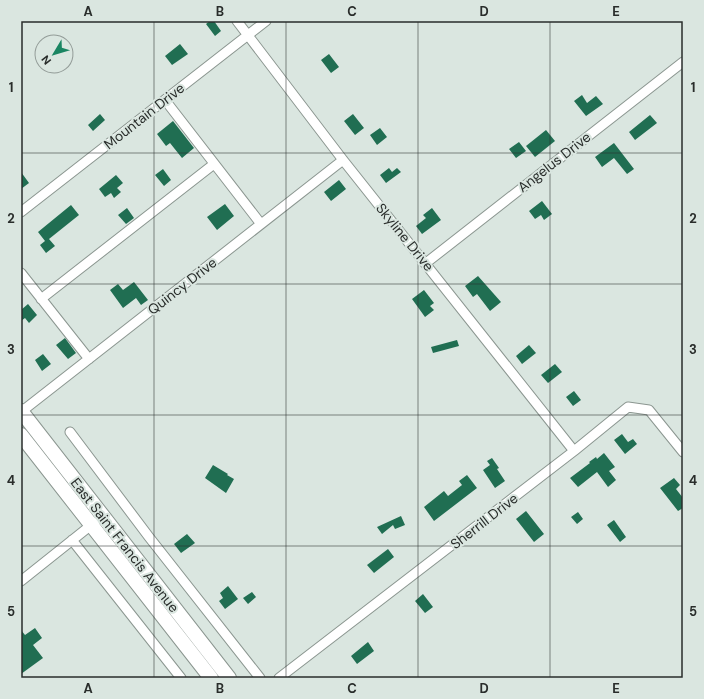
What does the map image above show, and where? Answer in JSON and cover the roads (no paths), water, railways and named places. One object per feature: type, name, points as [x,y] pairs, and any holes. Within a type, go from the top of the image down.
[{"type":"highway","name":"East Saint Francis Avenue","points":[[21,412],[211,678]]},
{"type":"highway","name":"East Saint Francis Avenue","points":[[21,435],[97,520],[229,678]]},
{"type":"street","name":"Skyline Drive","points":[[237,21],[343,160],[574,451]]},
{"type":"street","name":"Mountain Drive","points":[[21,212],[266,21]]},
{"type":"street","name":"Angelus Drive","points":[[426,263],[683,62]]},
{"type":"street","points":[[165,100],[261,224]]},
{"type":"street","name":"Quincy Drive","points":[[21,412],[343,160]]},
{"type":"street","points":[[42,299],[214,164]]},
{"type":"street","points":[[21,273],[89,359]]},
{"type":"street","name":"Sherrill Drive","points":[[279,678],[574,451],[628,407],[649,410],[683,452]]},
{"type":"street","name":"East Saint Francis Avenue","points":[[70,432],[260,678]]},
{"type":"street","points":[[21,581],[97,520]]},
{"type":"street","points":[[72,540],[181,678]]}]
